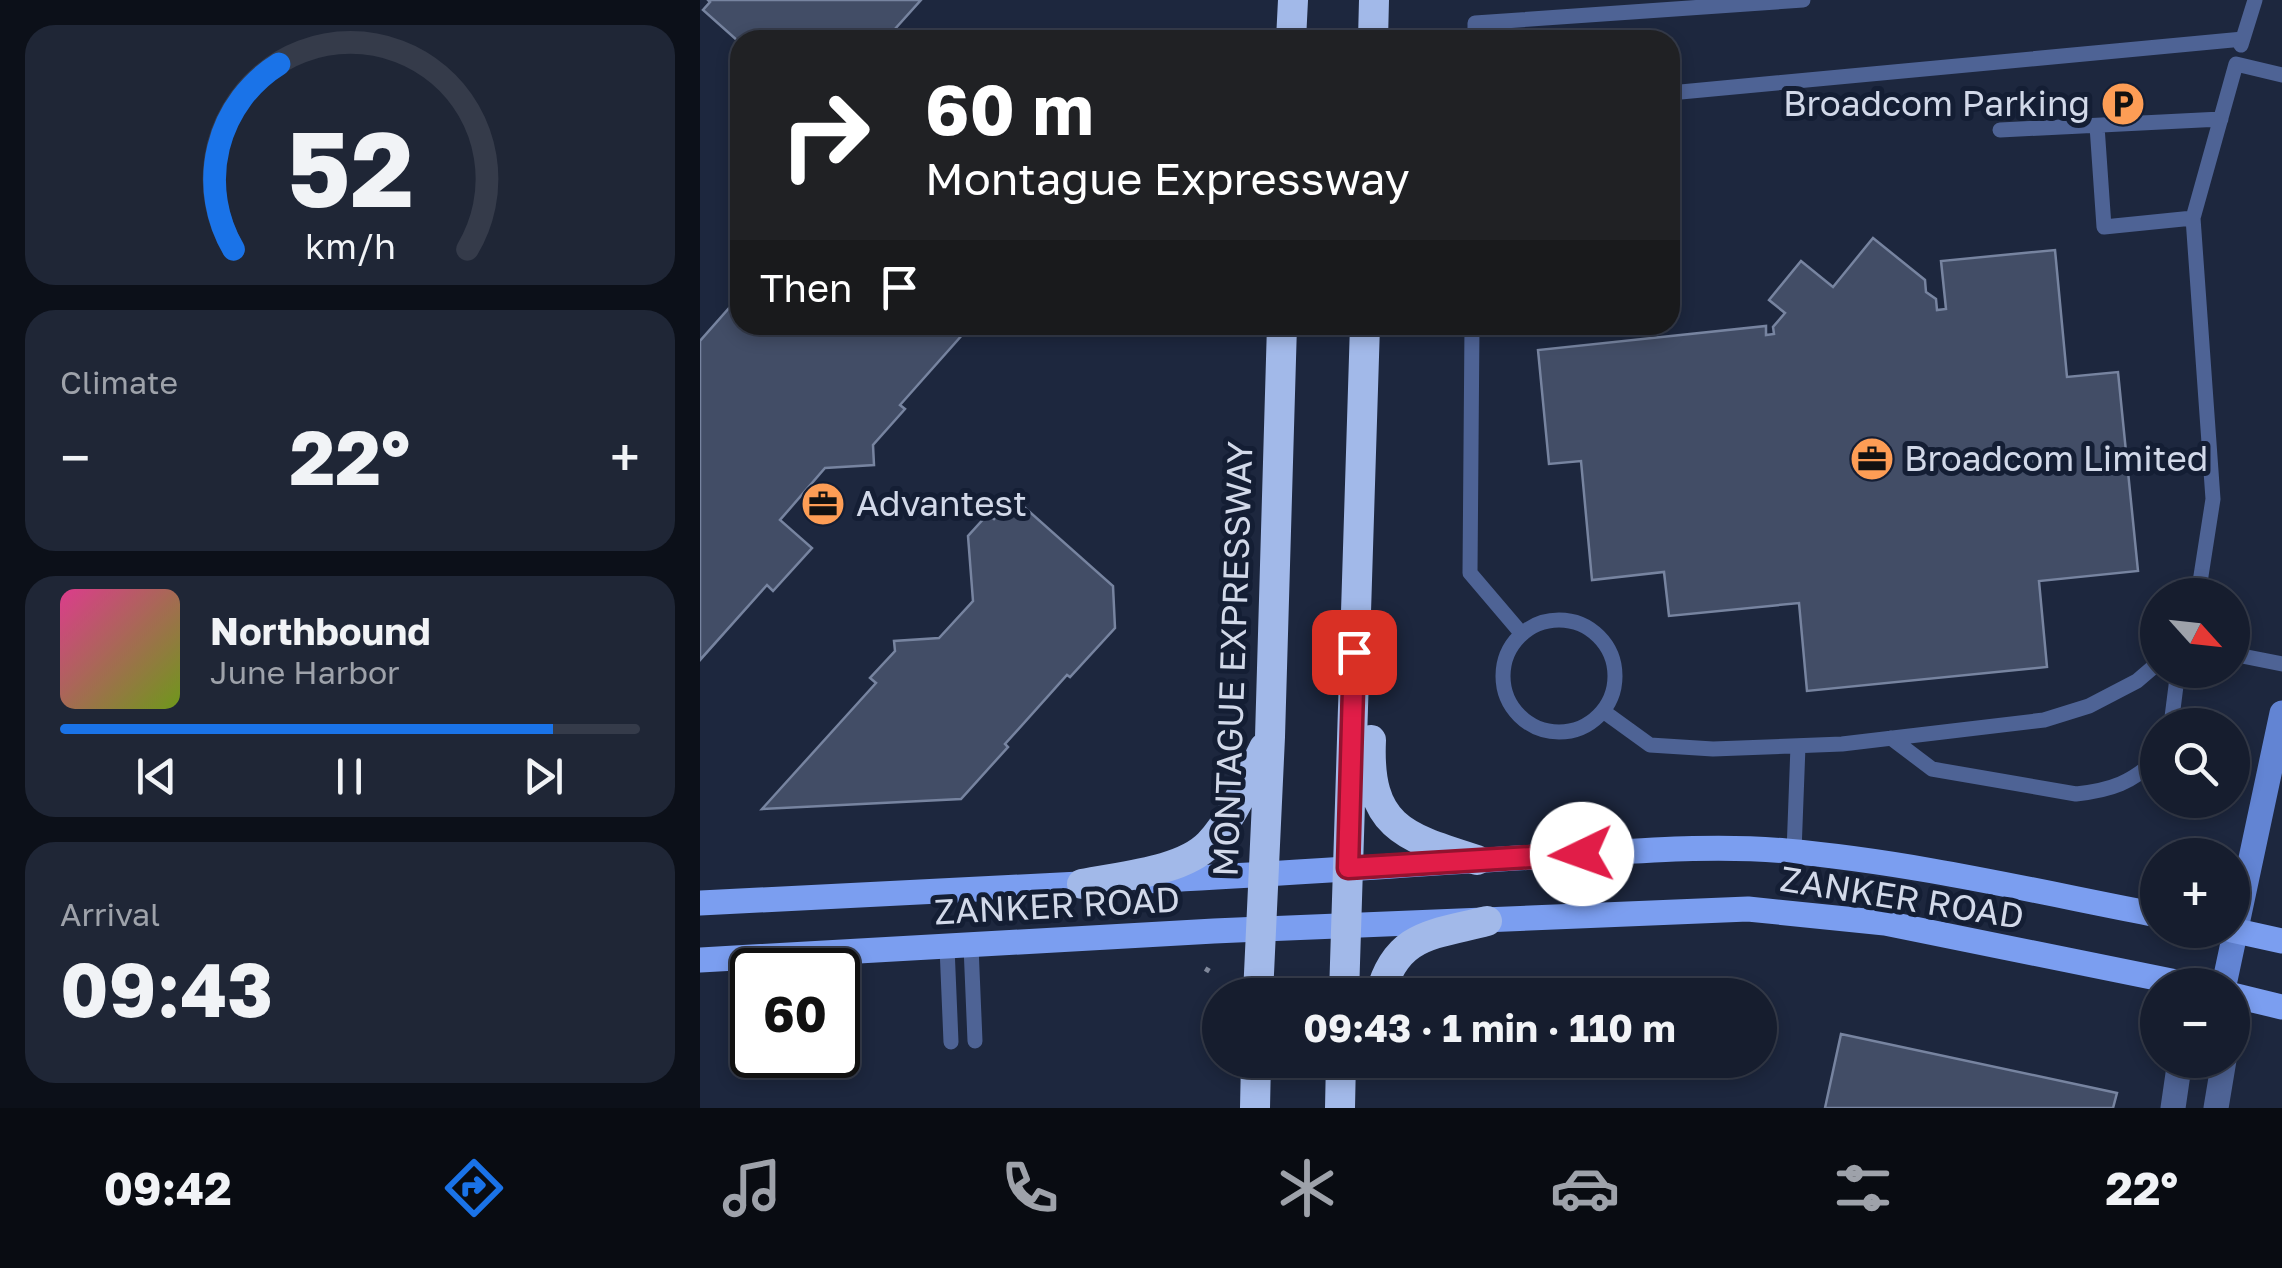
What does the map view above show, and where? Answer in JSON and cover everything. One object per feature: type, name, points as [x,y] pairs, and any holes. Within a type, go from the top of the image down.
[{"type":"highway","points":[[1291,30],[1292,0]]},
{"type":"highway","points":[[1372,30],[1374,0]]},
{"type":"highway","name":"MONTAGUE EXPRESSWAY","points":[[1259,978],[1282,335]]},
{"type":"highway","points":[[1344,978],[1366,335]]},
{"type":"highway","points":[[1355,614],[1374,670],[1370,767],[1380,807],[1402,831],[1425,844],[1477,860]]},
{"type":"highway","points":[[1082,884],[1172,866],[1208,846],[1270,737]]},
{"type":"highway","points":[[1384,978],[1394,958],[1410,944],[1487,921]]},
{"type":"highway","points":[[1255,1108],[1256,1078]]},
{"type":"highway","points":[[1340,1108],[1341,1078]]},
{"type":"main road","name":"ZANKER ROAD","points":[[700,903],[1712,849],[1866,859],[2140,912]]},
{"type":"main road","name":"ZANKER ROAD","points":[[700,960],[1748,909],[1884,922],[2140,975]]},
{"type":"main road","points":[[2250,934],[2282,941]]},
{"type":"main road","points":[[2250,999],[2282,1007]]},
{"type":"street","points":[[2250,858],[2282,713]]},
{"type":"street","points":[[2173,1108],[2177,1078]]},
{"type":"street","points":[[2216,1108],[2221,1078]]},
{"type":"lane","points":[[1475,30],[1475,23],[1803,0]]},
{"type":"lane","points":[[2201,578],[2213,499],[2193,218],[2256,0]]},
{"type":"lane","points":[[1680,92],[2243,39]]},
{"type":"lane","points":[[2236,64],[2282,75]]},
{"type":"lane","points":[[2000,130],[2221,119]]},
{"type":"lane","points":[[2097,126],[2104,228],[2193,218]]},
{"type":"lane","points":[[1472,335],[1470,573],[1521,633]]},
{"type":"lane","points":[[1568,620],[1591,629],[1608,647],[1615,670],[1614,692],[1603,711],[1587,726],[1566,732],[1545,731],[1525,722],[1510,706],[1503,668],[1509,649],[1521,633],[1543,621],[1568,620]]},
{"type":"lane","points":[[2250,658],[2282,664]]},
{"type":"lane","points":[[1603,711],[1650,746],[1713,750],[1798,746],[2044,720],[2090,706],[2140,678]]},
{"type":"lane","points":[[1891,738],[1932,769],[2076,794],[2118,786],[2140,774]]},
{"type":"lane","points":[[1794,852],[1798,746]]},
{"type":"lane","points":[[959,946],[976,1041]]},
{"type":"lane","points":[[951,1042],[959,946]]},
{"type":"building","points":[[921,0],[894,30],[730,30],[730,34],[703,10],[710,2]]},
{"type":"building","points":[[1873,238],[1925,280],[1926,292],[1936,299],[1937,310],[1946,309],[1941,261],[2055,250],[2067,377],[2118,372],[2138,571],[2039,581],[2047,667],[1807,691],[1799,603],[1669,616],[1664,572],[1592,580],[1581,461],[1549,464],[1538,350],[1766,326],[1766,335],[1774,334],[1773,327],[1785,313],[1769,300],[1801,261],[1833,287]]},
{"type":"building","points":[[730,307],[730,335],[962,335],[900,405],[905,409],[873,445],[874,465],[825,468],[780,520],[812,548],[773,591],[767,585],[700,660],[700,341]]},
{"type":"building","points":[[1014,498],[1113,586],[1115,628],[1070,677],[1067,675],[961,799],[762,809],[876,683],[870,678],[895,651],[894,641],[939,638],[973,601],[968,536],[988,514],[994,519]]},
{"type":"building","points":[[1841,1034],[2117,1093],[2113,1108],[1825,1108]]},
{"type":"place","name":"Broadcom Parking","points":[[2123,104]]},
{"type":"place","name":"Broadcom Limited","points":[[1872,459]]},
{"type":"place","name":"Advantest","points":[[823,504]]},
{"type":"route","points":[[1354,652],[1348,868],[1582,854]]}]
